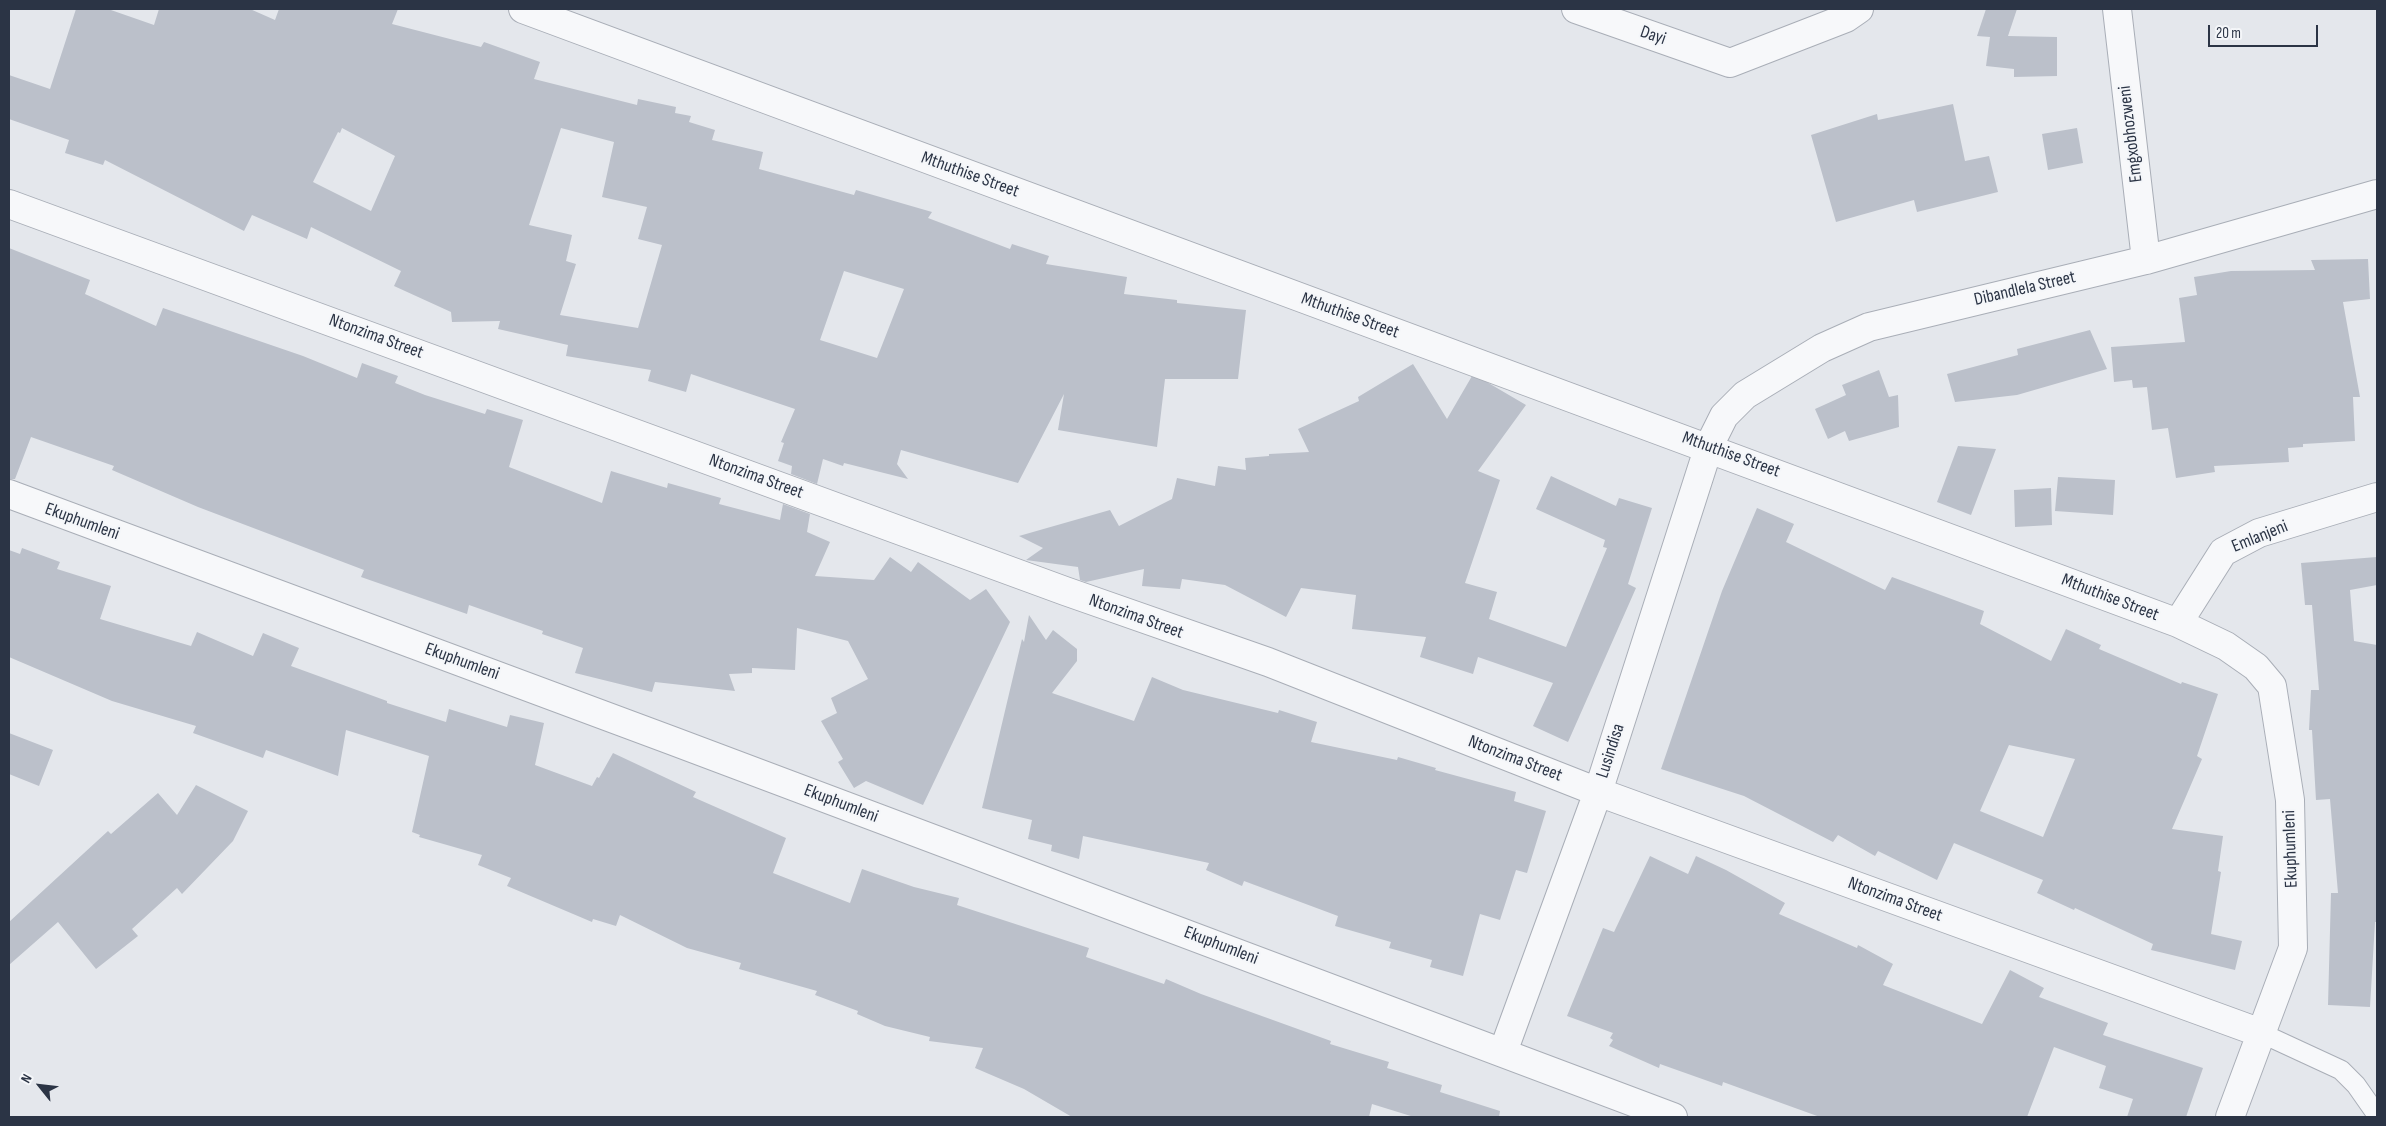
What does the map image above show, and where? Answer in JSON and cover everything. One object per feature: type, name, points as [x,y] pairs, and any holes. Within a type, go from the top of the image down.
[{"type":"street","name":"Mthuthise Street","points":[[523,9],[1408,338],[1709,446],[2178,623]]},
{"type":"street","name":"Dayi","points":[[1576,9],[1730,63],[1846,18],[1859,9]]},
{"type":"street","name":"Emgxobhozweni","points":[[2116,9],[2146,260]]},
{"type":"street","name":"Dibandlela Street","points":[[1709,446],[1724,416],[1745,395],[1822,348],[1868,327],[2146,260],[2377,194]]},
{"type":"street","name":"Ntonzima Street","points":[[9,204],[1065,591],[1268,662],[1598,792],[2261,1033]]},
{"type":"street","name":"Lusindisa","points":[[1503,1052],[1598,792],[1709,446]]},
{"type":"street","name":"Ekuphumleni","points":[[9,494],[1503,1052],[1672,1117]]},
{"type":"street","name":"Emlanjeni","points":[[2178,623],[2223,552],[2259,533],[2377,497]]},
{"type":"street","name":"Ekuphumleni","points":[[2178,623],[2226,646],[2256,667],[2272,686],[2290,800],[2293,948],[2230,1117]]},
{"type":"lane","points":[[2261,1033],[2340,1070],[2356,1085],[2377,1115]]},
{"type":"building","points":[[76,9],[108,9],[154,25],[159,9],[250,9],[275,20],[279,9],[398,9],[392,24],[481,47],[484,42],[540,62],[534,79],[637,105],[638,99],[676,107],[675,113],[691,116],[689,122],[715,130],[712,140],[763,152],[759,169],[854,195],[856,190],[932,212],[928,218],[1010,249],[1012,244],[1049,256],[1046,264],[1127,277],[1124,294],[1177,300],[1177,303],[1246,310],[1238,379],[1165,379],[1157,447],[1058,430],[1064,394],[1018,483],[901,450],[897,464],[908,479],[844,463],[843,466],[823,459],[817,484],[791,474],[792,466],[778,461],[784,443],[781,442],[795,409],[691,374],[686,392],[648,381],[651,370],[566,356],[568,345],[498,329],[500,321],[452,322],[451,312],[394,286],[401,271],[311,227],[307,239],[252,215],[244,231],[105,160],[103,165],[65,153],[69,140],[9,119],[9,75],[50,89]],"holes":[[[342,128],[395,156],[371,211],[313,182],[338,132],[340,133]],[[561,128],[614,142],[602,197],[647,207],[638,239],[662,245],[638,328],[560,315],[576,264],[566,261],[572,235],[529,225]],[[844,271],[904,289],[877,358],[820,340]]]},
{"type":"building","points":[[1986,9],[2017,9],[2008,36],[2057,37],[2057,76],[2014,77],[2014,69],[1986,66],[1990,37],[1977,36]]},
{"type":"building","points":[[1953,104],[1965,161],[1989,156],[1998,192],[1917,212],[1914,200],[1836,222],[1811,135],[1877,114],[1878,120]]},
{"type":"building","points":[[2077,128],[2083,163],[2048,170],[2042,134]]},
{"type":"building","points":[[9,248],[90,280],[85,294],[156,326],[163,308],[303,356],[357,378],[362,363],[398,376],[395,383],[425,395],[485,414],[487,409],[523,420],[509,467],[602,503],[611,471],[667,488],[668,483],[721,498],[719,504],[780,520],[783,504],[810,514],[807,532],[830,542],[815,576],[874,580],[890,557],[911,572],[918,562],[970,600],[986,589],[1010,622],[923,805],[866,781],[854,788],[838,762],[843,759],[821,721],[837,713],[831,698],[868,679],[848,641],[797,628],[795,670],[752,668],[752,673],[729,674],[735,691],[655,682],[652,692],[575,673],[583,648],[542,634],[543,631],[469,605],[467,614],[361,577],[364,570],[198,507],[112,470],[114,466],[31,437],[15,479],[9,479]]},
{"type":"building","points":[[2368,259],[2370,299],[2343,302],[2360,397],[2353,397],[2355,441],[2303,444],[2303,447],[2288,448],[2289,462],[2214,466],[2215,472],[2176,478],[2168,428],[2152,430],[2147,387],[2133,388],[2132,380],[2114,382],[2111,347],[2185,342],[2179,298],[2197,295],[2194,277],[2231,271],[2315,270],[2311,260]]},
{"type":"building","points":[[2090,330],[2107,369],[2017,395],[1955,402],[1947,374],[2018,355],[2017,349]]},
{"type":"building","points":[[1413,364],[1447,419],[1472,376],[1485,381],[1526,405],[1478,471],[1500,480],[1465,583],[1497,592],[1489,619],[1566,647],[1607,548],[1603,547],[1605,540],[1536,509],[1551,476],[1616,506],[1619,498],[1652,508],[1628,584],[1636,588],[1568,742],[1533,726],[1553,683],[1478,657],[1473,674],[1420,657],[1426,637],[1352,629],[1356,595],[1301,588],[1286,617],[1225,585],[1182,579],[1180,589],[1142,586],[1144,569],[1086,582],[1080,580],[1078,567],[1026,560],[1043,548],[1019,536],[1110,510],[1119,526],[1172,499],[1177,478],[1215,486],[1218,466],[1246,470],[1245,458],[1269,456],[1269,454],[1309,452],[1298,429],[1359,401],[1358,397]]},
{"type":"building","points":[[1879,370],[1889,397],[1898,395],[1899,427],[1849,441],[1845,431],[1828,439],[1815,409],[1846,395],[1842,385]]},
{"type":"building","points":[[1958,446],[1996,449],[1971,515],[1937,502]]},
{"type":"building","points":[[2058,477],[2115,480],[2113,515],[2055,511]]},
{"type":"building","points":[[2051,488],[2052,525],[2015,527],[2014,490]]},
{"type":"building","points":[[1757,508],[1794,524],[1786,542],[1885,590],[1892,577],[1984,611],[1980,624],[2051,661],[2066,629],[2101,645],[2099,649],[2181,684],[2182,682],[2218,694],[2197,756],[2202,759],[2172,829],[2223,836],[2218,871],[2221,872],[2211,934],[2242,941],[2235,970],[2151,950],[2153,944],[2075,908],[2074,910],[2037,893],[2043,880],[1954,843],[1937,880],[1878,851],[1875,856],[1838,835],[1833,842],[1744,796],[1661,769],[1722,591]],"holes":[[[2009,745],[2075,759],[2043,837],[1980,811]]]},
{"type":"building","points":[[22,548],[60,562],[57,569],[111,586],[100,619],[191,646],[197,632],[253,656],[263,633],[299,648],[291,666],[387,701],[387,703],[446,722],[449,709],[507,727],[510,715],[544,723],[535,765],[592,786],[597,777],[599,778],[613,753],[696,792],[693,797],[786,838],[773,873],[850,903],[862,869],[914,887],[959,898],[957,905],[1089,948],[1086,957],[1164,984],[1166,979],[1201,994],[1331,1041],[1330,1044],[1389,1062],[1387,1068],[1442,1085],[1440,1092],[1500,1111],[1499,1117],[1414,1117],[1372,1104],[1369,1117],[1072,1117],[1024,1089],[975,1068],[983,1048],[929,1041],[930,1037],[885,1026],[857,1014],[858,1011],[815,995],[817,991],[739,969],[741,963],[687,948],[620,915],[616,926],[593,919],[592,922],[507,886],[511,878],[478,865],[482,855],[419,837],[420,835],[412,832],[429,756],[346,730],[338,776],[266,750],[263,758],[193,733],[196,726],[112,701],[9,657],[9,550],[20,554]]},
{"type":"building","points":[[2377,557],[2377,585],[2350,590],[2354,641],[2377,645],[2377,922],[2375,922],[2370,1007],[2328,1005],[2331,893],[2338,893],[2330,799],[2316,800],[2312,730],[2309,730],[2311,690],[2319,690],[2312,605],[2305,605],[2301,563]]},
{"type":"building","points":[[1029,615],[1046,640],[1053,630],[1077,649],[1077,661],[1052,693],[1134,721],[1152,677],[1183,690],[1278,713],[1279,710],[1317,722],[1311,742],[1397,760],[1398,757],[1436,768],[1435,770],[1516,792],[1514,801],[1546,811],[1527,873],[1516,870],[1500,920],[1480,914],[1463,976],[1430,967],[1432,960],[1389,948],[1391,942],[1335,926],[1338,916],[1244,881],[1242,886],[1206,870],[1209,863],[1083,836],[1079,859],[1051,851],[1052,845],[1028,839],[1032,820],[982,808],[1022,639],[1024,642]]},
{"type":"building","points":[[9,733],[53,750],[39,786],[9,774]]},
{"type":"building","points":[[196,785],[248,811],[233,841],[182,894],[177,888],[132,929],[138,936],[96,969],[58,922],[9,965],[9,922],[108,831],[111,834],[158,793],[177,815]]},
{"type":"building","points":[[1650,856],[1688,874],[1696,856],[1726,870],[1785,903],[1779,914],[1857,948],[1858,945],[1893,964],[1883,985],[1982,1024],[2010,970],[2044,988],[2039,997],[2108,1023],[2103,1035],[2203,1068],[2186,1117],[2127,1117],[2133,1099],[2099,1088],[2106,1066],[2054,1047],[2027,1117],[1820,1117],[1723,1082],[1722,1086],[1660,1064],[1659,1068],[1609,1046],[1613,1040],[1610,1038],[1613,1033],[1567,1016],[1603,928],[1614,932]]}]
